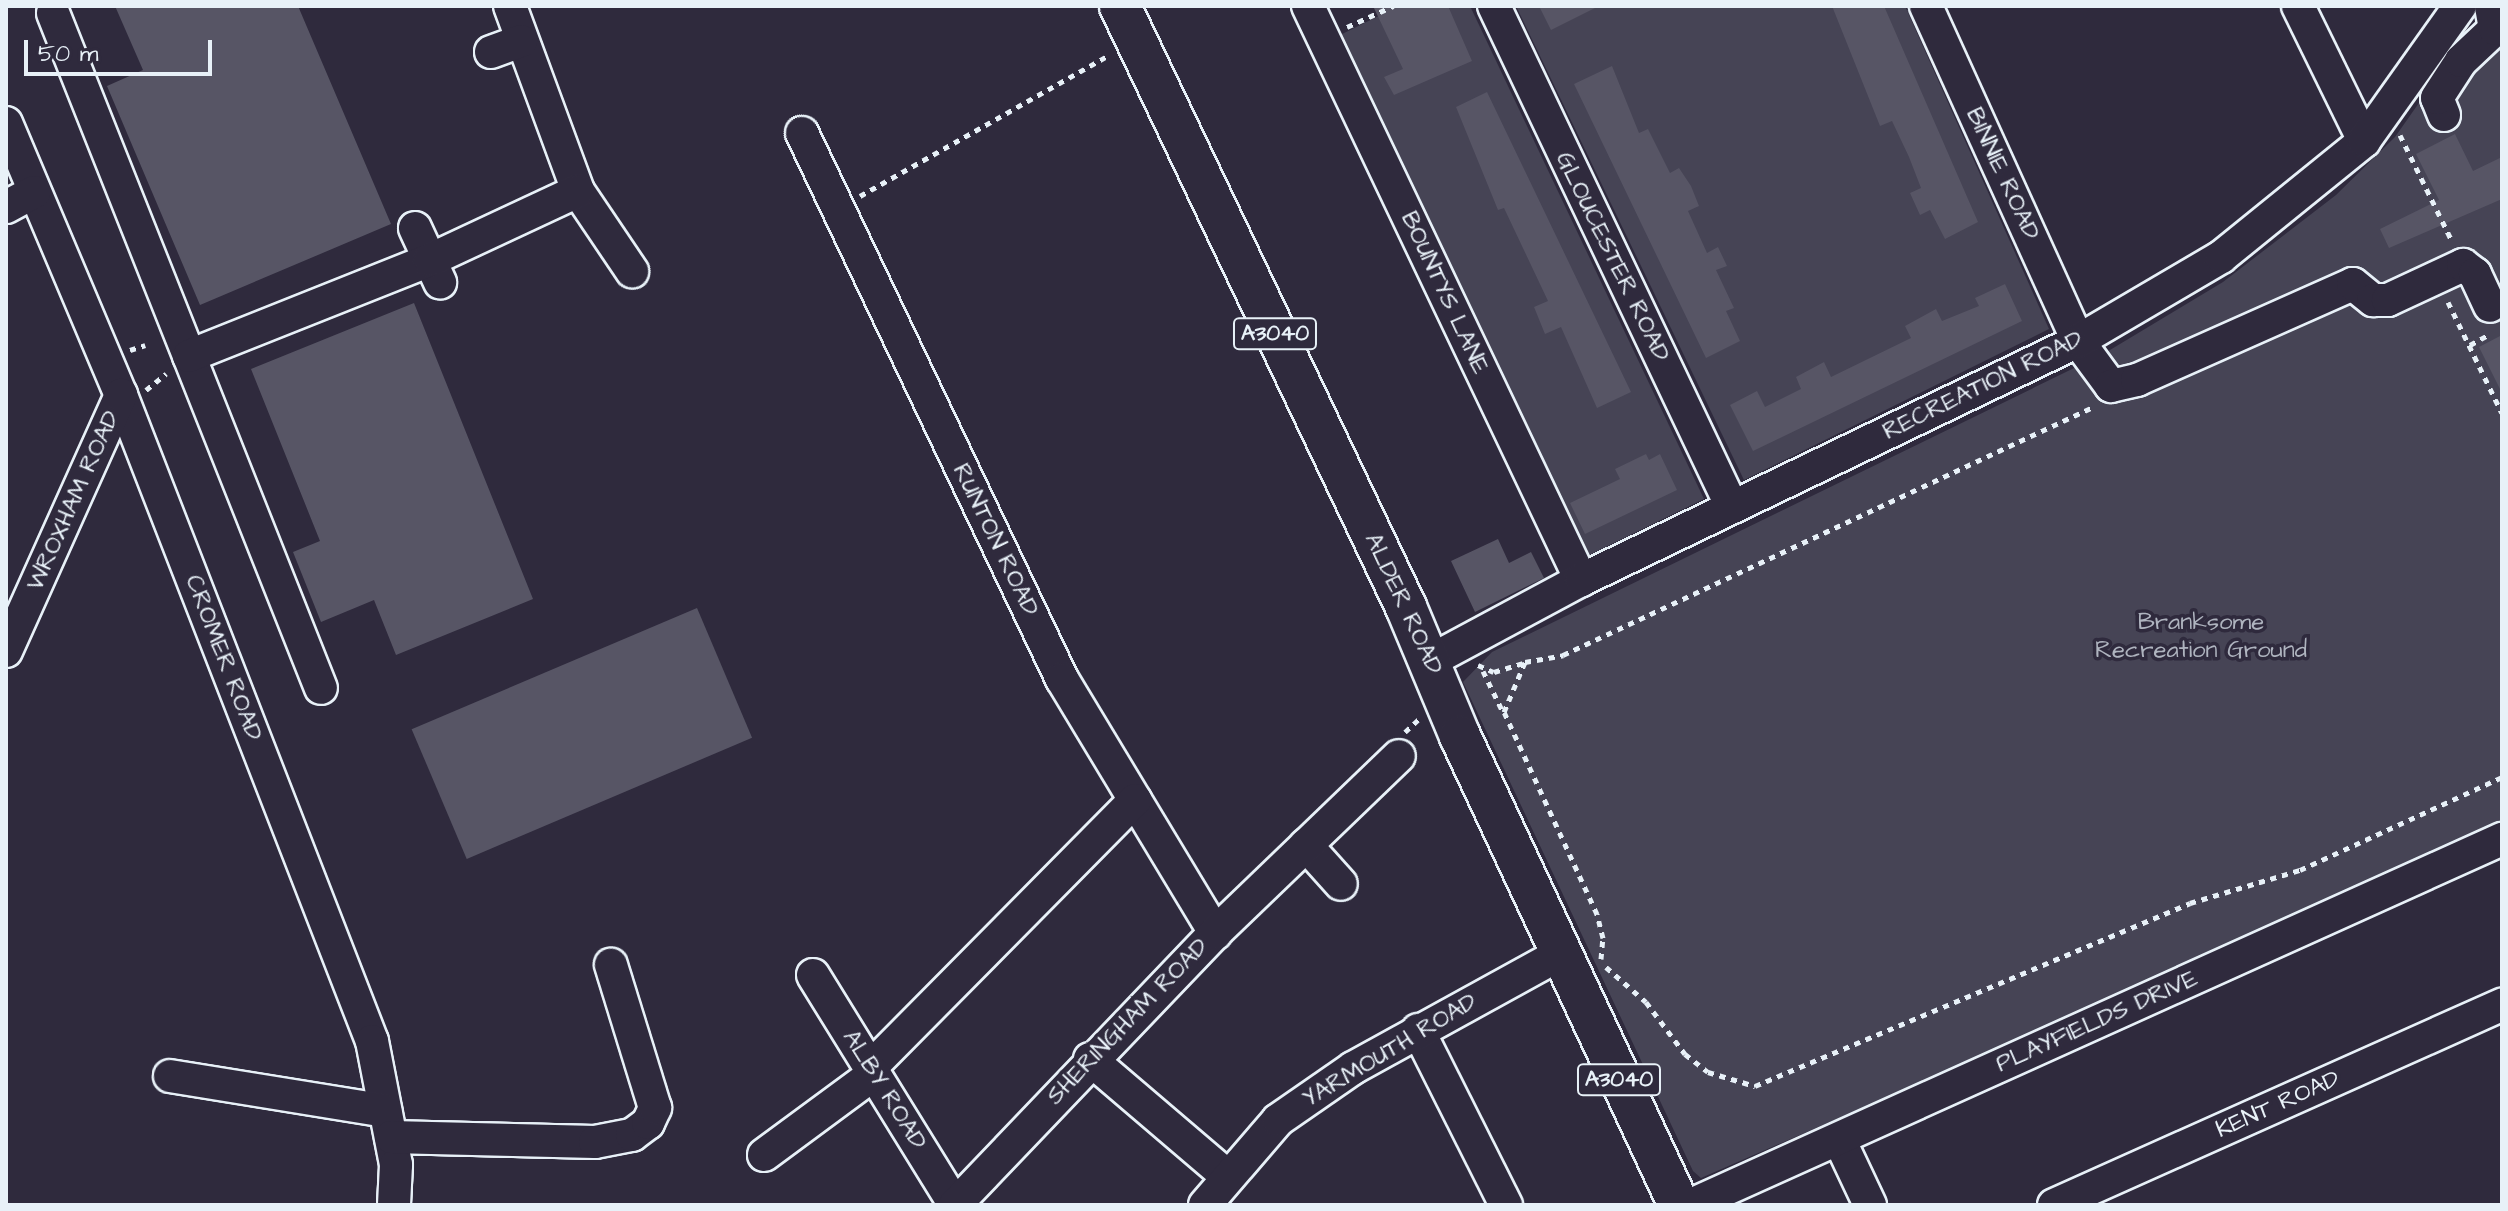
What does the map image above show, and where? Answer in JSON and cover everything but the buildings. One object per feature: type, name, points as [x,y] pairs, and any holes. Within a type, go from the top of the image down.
[{"type":"main road","name":"ALDER ROAD","points":[[1128,23],[1436,678],[1560,954],[1679,1205]]},
{"type":"street","points":[[510,6],[506,46],[578,191],[632,271]]},
{"type":"street","name":"BOUNTYS LANE","points":[[1308,6],[1581,580]]},
{"type":"street","name":"GLOUCESTER ROAD","points":[[1494,6],[1732,507]]},
{"type":"street","name":"BINNIE ROAD","points":[[1926,6],[2078,341],[2111,386]]},
{"type":"street","points":[[2298,6],[2372,128]]},
{"type":"street","name":"RECREATION ROAD","points":[[1436,678],[1581,580],[2078,341],[2221,257],[2372,128],[2460,6]]},
{"type":"street","points":[[2444,115],[2437,98],[2461,61],[2486,43],[2495,29],[2491,6]]},
{"type":"street","points":[[53,13],[144,250],[191,355],[321,688]]},
{"type":"street","name":"CROMER ROAD","points":[[6,123],[124,400],[372,1041],[396,1165],[394,1205]]},
{"type":"street","name":"RUNTON ROAD","points":[[802,133],[1062,679],[1215,933]]},
{"type":"street","points":[[191,355],[435,271],[578,191]]},
{"type":"street","points":[[6,207],[34,192]]},
{"type":"street","points":[[415,228],[435,271]]},
{"type":"street","points":[[2111,386],[2137,380],[2353,284],[2373,300],[2388,300],[2449,272],[2475,274],[2496,317]]},
{"type":"street","name":"WROXHAM ROAD","points":[[6,651],[124,400]]},
{"type":"street","name":"SHERINGHAM ROAD","points":[[955,1205],[1090,1059],[1215,933],[1399,756]]},
{"type":"street","points":[[764,1155],[872,1071],[1135,800]]},
{"type":"street","name":"PLAYFIELDS DRIVE","points":[[1691,1205],[2502,839]]},
{"type":"street","points":[[1306,845],[1341,884]]},
{"type":"street","name":"YARMOUTH ROAD","points":[[1205,1205],[1226,1175],[1278,1120],[1418,1030],[1560,954]]},
{"type":"street","points":[[170,1076],[388,1124],[595,1142],[632,1135],[648,1123],[655,1108],[611,965]]},
{"type":"street","name":"ALBY ROAD","points":[[813,975],[955,1205]]},
{"type":"street","name":"KENT ROAD","points":[[2054,1205],[2502,1005]]},
{"type":"street","points":[[1418,1030],[1506,1205]]},
{"type":"street","points":[[1090,1059],[1226,1175]]},
{"type":"street","points":[[1839,1139],[1870,1205]]},
{"type":"path","points":[[1323,38],[1393,6]]},
{"type":"path","points":[[838,208],[1128,23]]},
{"type":"path","points":[[2372,128],[2396,125],[2449,272],[2470,345],[2502,413]]},
{"type":"path","points":[[2470,345],[2496,317]]},
{"type":"path","points":[[124,400],[191,355]]},
{"type":"path","points":[[1504,712],[1525,662],[1563,655],[2063,422],[2108,399],[2111,386]]},
{"type":"path","points":[[1482,670],[1597,914],[1603,938],[1600,957],[1613,978],[1641,996],[1685,1054],[1708,1072],[1755,1086],[2190,903],[2300,870],[2502,777]]},
{"type":"path","points":[[1399,756],[1392,745],[1436,678]]},
{"type":"green space","points":[[1399,6],[1470,6],[1704,499],[1579,560],[1338,36]]},
{"type":"green space","points":[[1516,6],[1905,6],[2049,329],[1744,480]]},
{"type":"green space","name":"Branksome Recreation Ground","points":[[2487,6],[2502,6],[2502,829],[1701,1178],[1693,1171],[1463,682],[1492,652],[2105,353],[2223,282],[2336,195],[2395,137]]}]
